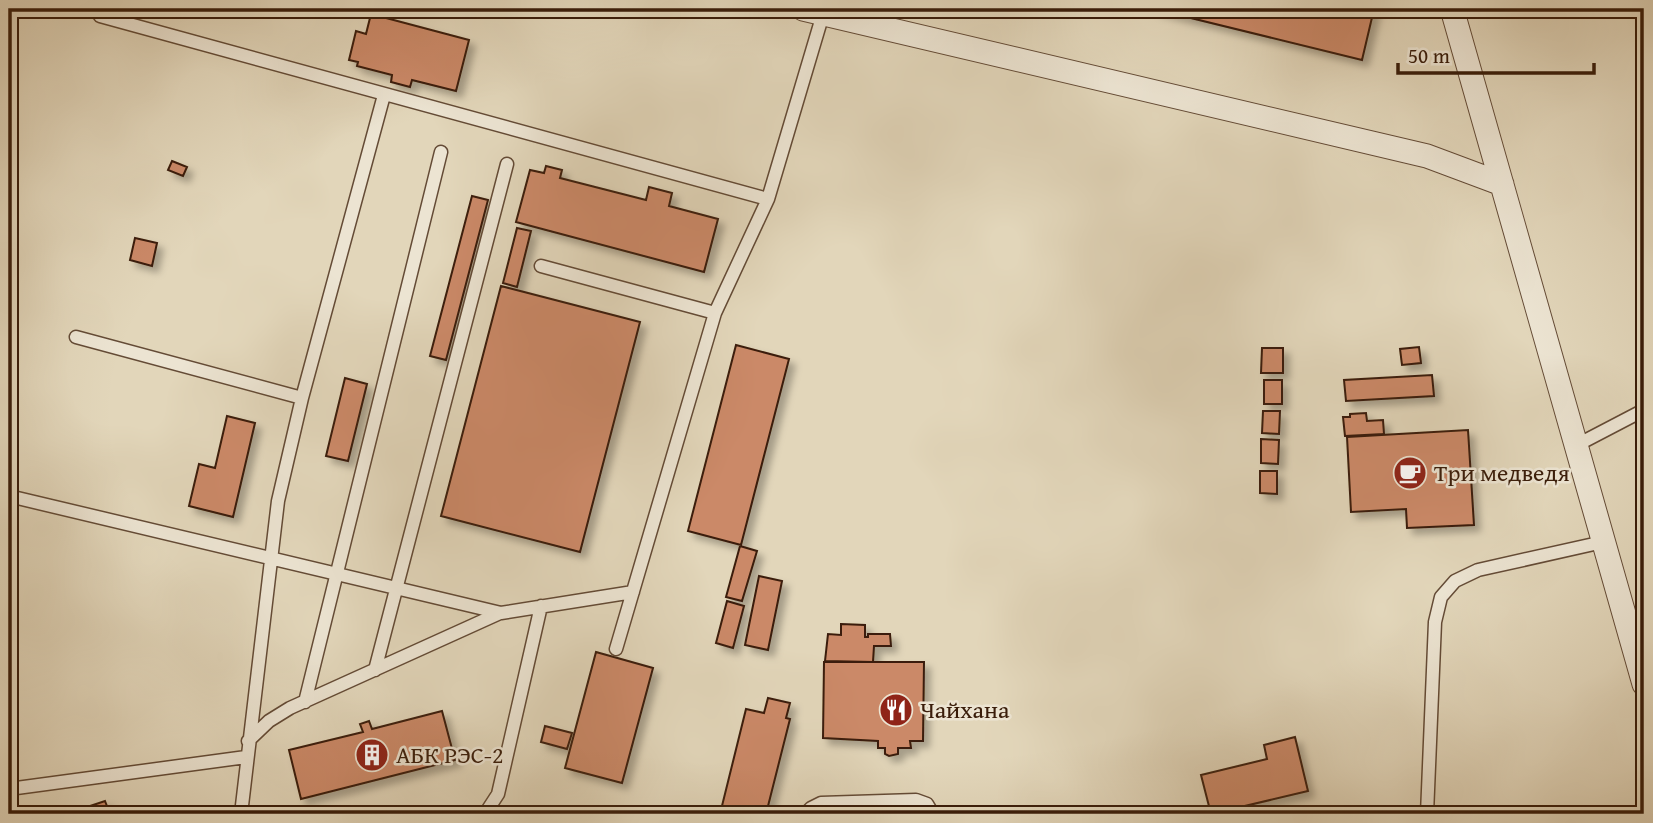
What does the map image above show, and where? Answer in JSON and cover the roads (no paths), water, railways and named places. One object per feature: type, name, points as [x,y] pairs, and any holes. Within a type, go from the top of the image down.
[{"type":"street","points":[[1452,9],[1644,684]]},
{"type":"street","points":[[813,11],[1427,156],[1502,184]]},
{"type":"lane","points":[[616,649],[715,313],[768,199],[813,11]]},
{"type":"lane","points":[[100,16],[768,199]]},
{"type":"lane","points":[[241,814],[278,501],[302,398],[384,95]]},
{"type":"lane","points":[[304,702],[441,152]]},
{"type":"lane","points":[[375,670],[507,164]]},
{"type":"lane","points":[[541,265],[715,313]]},
{"type":"lane","points":[[76,337],[302,398]]},
{"type":"lane","points":[[1575,446],[1644,410]]},
{"type":"lane","points":[[9,496],[500,612]]},
{"type":"lane","points":[[1427,814],[1435,622],[1441,597],[1455,580],[1478,570],[1603,542]]},
{"type":"lane","points":[[248,741],[269,721],[304,702],[500,612],[633,592]]},
{"type":"lane","points":[[485,814],[498,794],[541,607]]},
{"type":"lane","points":[[9,789],[246,757]]},
{"type":"lane","points":[[805,814],[821,803],[916,800],[927,804],[933,814]]},
{"type":"place","name":"Три медведя","points":[[1410,473]]},
{"type":"place","name":"Чайхана","points":[[896,710]]},
{"type":"place","name":"АБК РЭС-2","points":[[372,755]]}]
